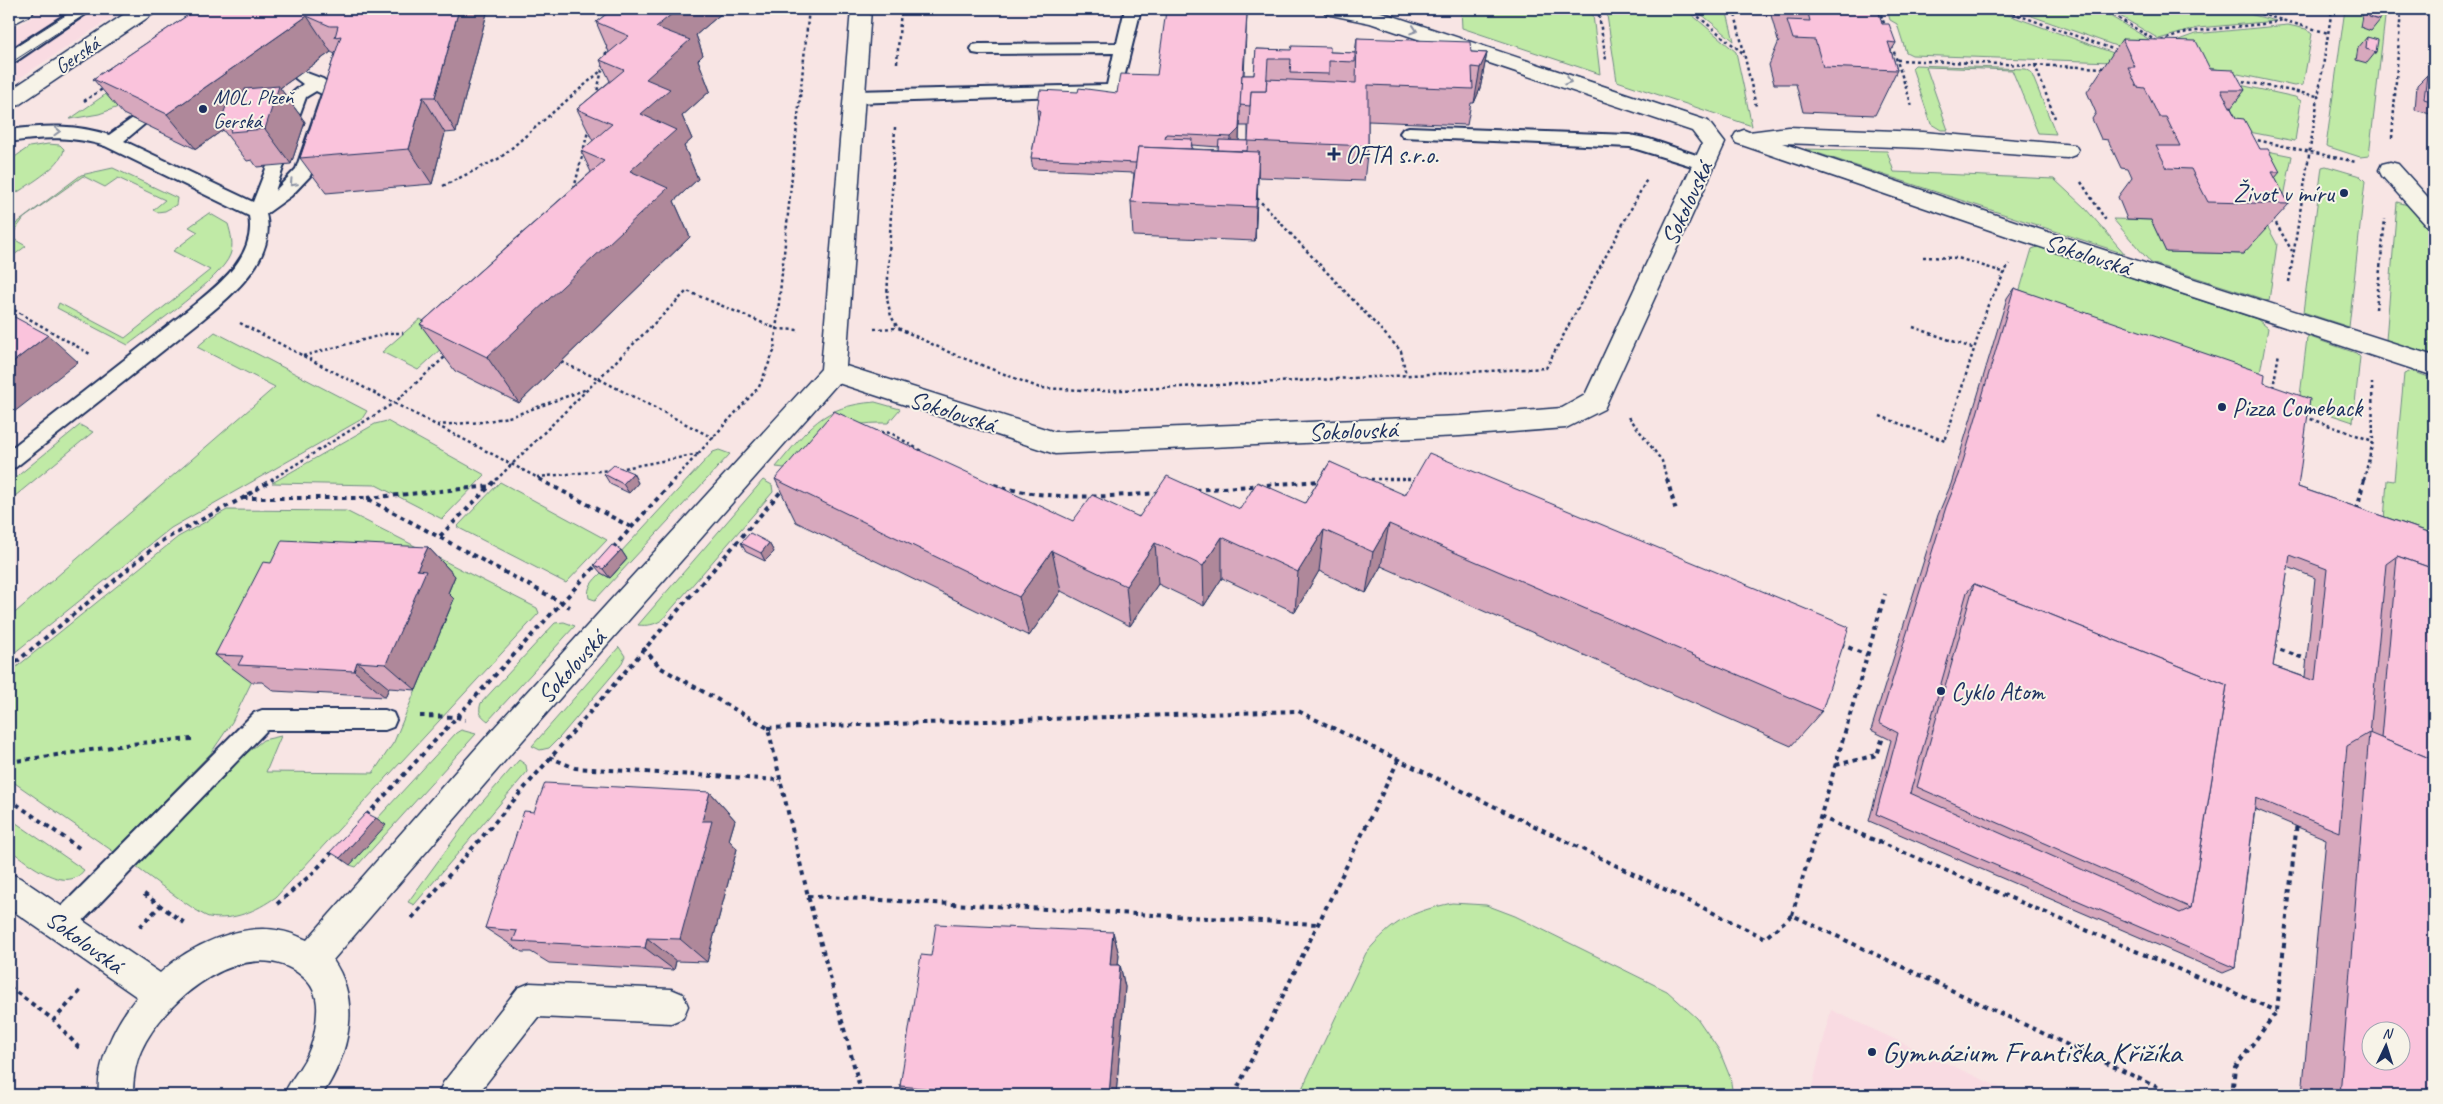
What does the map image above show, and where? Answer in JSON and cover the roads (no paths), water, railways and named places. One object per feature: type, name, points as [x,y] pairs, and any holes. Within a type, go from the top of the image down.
[{"type":"street","points":[[9,19],[26,9]]},
{"type":"street","name":"Gerská","points":[[9,101],[146,9]]},
{"type":"street","points":[[832,372],[837,331],[861,9]]},
{"type":"street","name":"Sokolovská","points":[[311,960],[505,738],[832,372],[1055,443],[1460,426],[1566,418],[1595,402],[1709,154],[1700,126],[1374,17],[1333,9]]},
{"type":"street","name":"Sokolovská","points":[[1709,154],[1754,137],[1788,135],[1923,140],[2067,150]]},
{"type":"street","name":"Sokolovská","points":[[1754,137],[2028,234],[2434,366]]},
{"type":"street","points":[[2390,170],[2434,219]]},
{"type":"street","name":"Sokolovská","points":[[9,889],[62,924],[110,960],[161,993]]},
{"type":"street","points":[[116,1095],[120,1058],[136,1025],[161,993],[191,969],[224,953],[257,945],[288,948],[311,960],[327,978],[330,986],[334,1003],[333,1032],[322,1063],[303,1094]]},
{"type":"street","points":[[456,1095],[530,1000],[671,1006]]},
{"type":"lane","name":"Gerská","points":[[9,58],[85,9]]},
{"type":"lane","points":[[854,97],[1114,90],[1133,9]]},
{"type":"lane","points":[[979,48],[1124,48]]},
{"type":"lane","points":[[258,212],[284,192],[304,172],[331,92],[318,83],[299,75]]},
{"type":"lane","points":[[289,123],[298,94],[318,83]]},
{"type":"lane","points":[[111,142],[139,122]]},
{"type":"lane","points":[[9,136],[41,131],[76,132],[95,136],[258,212]]},
{"type":"lane","points":[[1409,133],[1630,141],[1662,149],[1709,154]]},
{"type":"lane","points":[[9,461],[205,305],[231,282],[249,260],[260,238],[261,224],[258,212],[275,166]]},
{"type":"lane","points":[[62,924],[262,720],[385,720]]},
{"type":"tram line","points":[[9,51],[75,9]]},
{"type":"tram line","points":[[9,64],[94,9]]},
{"type":"place","name":"MOL, Plzeň Gerská","points":[[203,109]]},
{"type":"place","name":"OFTA s.r.o.","points":[[1334,154]]},
{"type":"place","name":"Život v míru","points":[[2344,193]]},
{"type":"place","name":"Pizza Comeback","points":[[2222,407]]},
{"type":"place","name":"Cyklo Atom","points":[[1941,691]]},
{"type":"place","name":"Gymnázium Františka Křižíka","points":[[1872,1052]]}]
